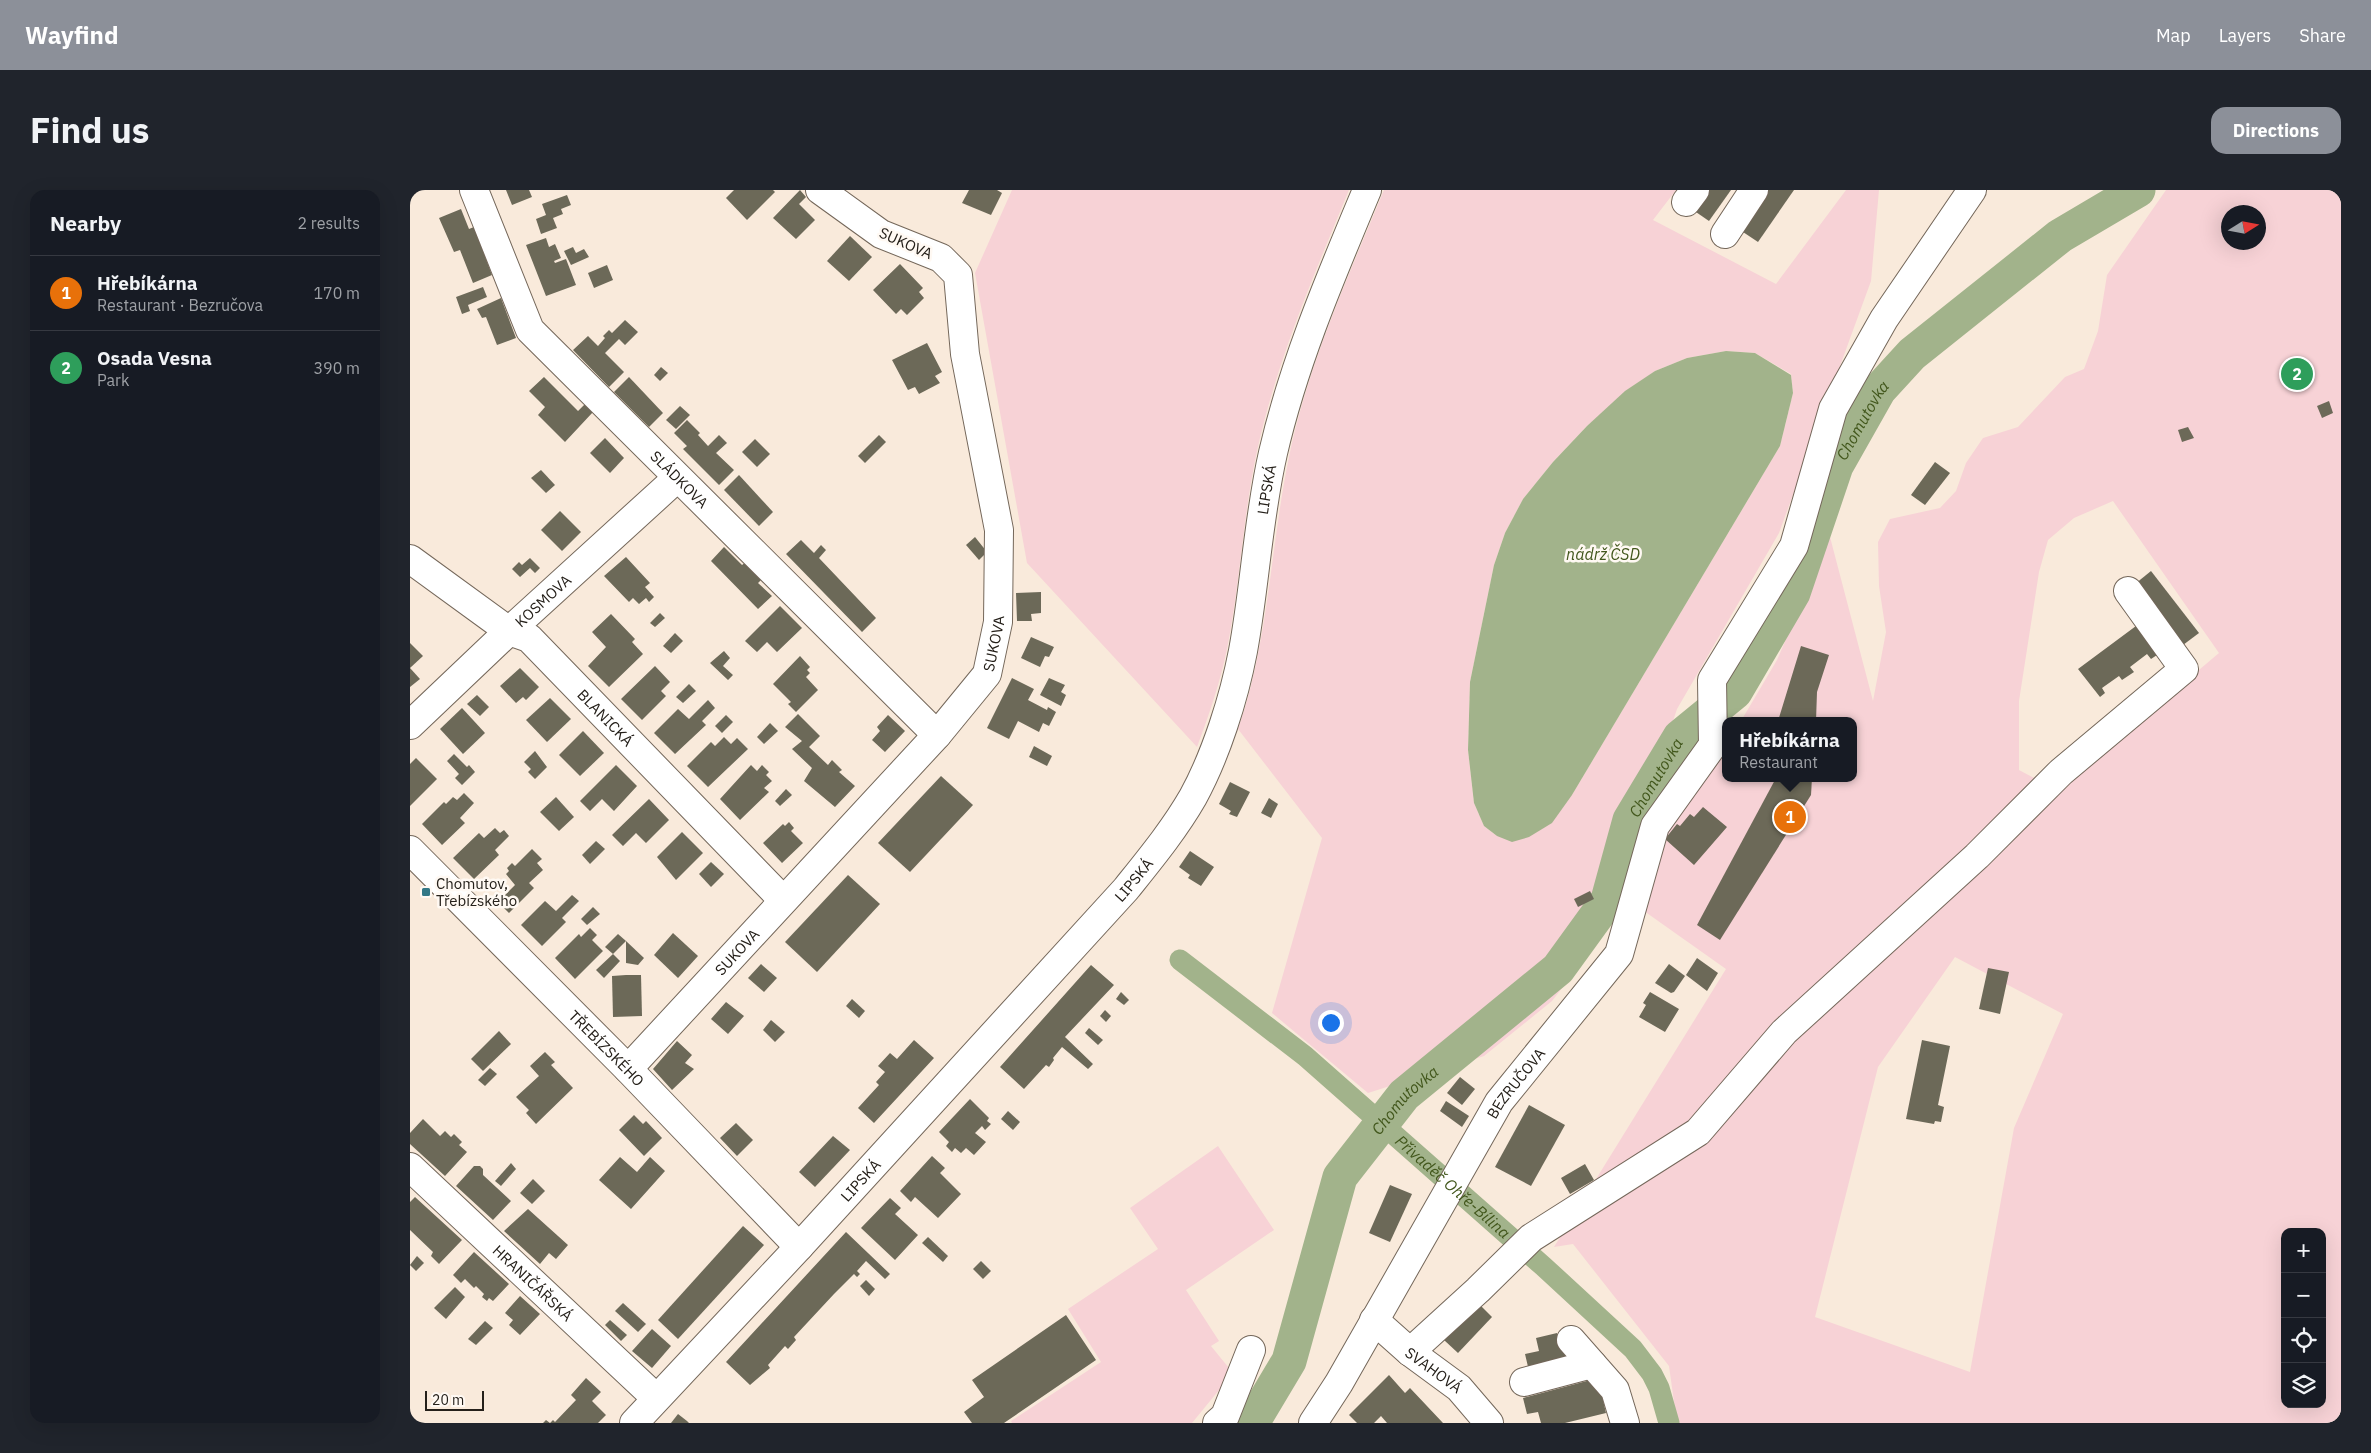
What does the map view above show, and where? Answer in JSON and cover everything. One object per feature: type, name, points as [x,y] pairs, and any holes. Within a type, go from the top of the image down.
[{"type":"street","name":"SLÁDKOVA","points":[[474,190],[530,330],[937,735]]},
{"type":"street","name":"SUKOVA","points":[[628,1069],[937,735],[988,674],[998,622],[999,530],[965,354],[958,275],[941,258],[881,234],[820,190]]},
{"type":"street","name":"LIPSKÁ","points":[[634,1423],[800,1247],[1126,889],[1163,843],[1193,796],[1230,703],[1243,652],[1273,455],[1286,401],[1322,300],[1367,190]]},
{"type":"street","points":[[1725,234],[1754,190]]},
{"type":"street","name":"BEZRUČOVA","points":[[1325,1417],[1374,1320],[1499,1102],[1618,954],[1655,826],[1713,745],[1712,680],[1794,546],[1833,409],[1884,319],[1972,190]]},
{"type":"street","name":"KOSMOVA","points":[[410,725],[509,630],[677,478]]},
{"type":"street","name":"BLANICKÁ","points":[[410,559],[509,630],[529,638],[783,900]]},
{"type":"street","points":[[1410,1352],[1478,1290],[1531,1238],[1698,1132],[1784,1032],[1977,856],[2061,772],[2184,670],[2128,591]]},
{"type":"street","name":"TŘEBÍZSKÉHO","points":[[410,850],[628,1069],[800,1247]]},
{"type":"street","name":"HRANIČÁŘSKÁ","points":[[410,1167],[656,1398]]},
{"type":"street","name":"SVAHOVÁ","points":[[1374,1320],[1410,1352],[1459,1388],[1488,1423]]},
{"type":"street","points":[[1570,1340],[1615,1390],[1623,1423]]},
{"type":"street","points":[[1217,1423],[1224,1416],[1251,1350]]},
{"type":"street","points":[[1524,1382],[1592,1364]]},
{"type":"shaded area","points":[[1012,190],[1349,190],[1297,318],[1265,417],[1252,476],[1227,649],[1214,699],[1197,747],[1027,563],[975,273]]},
{"type":"shaded area","points":[[1384,190],[1676,190],[1653,220],[1776,284],[1846,190],[1879,190],[1871,281],[1779,533],[1677,709],[1601,938],[1552,1001],[1484,1056],[1368,1093],[1272,1013],[1322,838],[1238,729],[1248,696],[1263,628],[1283,491],[1297,423],[1330,322]],"holes":[[[1726,351],[1755,353],[1791,374],[1793,393],[1780,446],[1572,795],[1497,836],[1484,826],[1474,803],[1468,750],[1470,682],[1494,565],[1505,533],[1523,499],[1553,462],[1587,426],[1655,371],[1687,358]]]},
{"type":"shaded area","points":[[2166,190],[2341,190],[2341,1423],[1677,1423],[1669,1366],[1573,1244],[1554,1247],[1726,969],[1644,911],[1662,830],[1722,750],[1722,782],[1857,782],[1857,717],[1743,717],[1777,660],[1830,537],[1873,701],[1886,632],[1879,586],[1878,542],[1890,519],[1940,508],[1956,491],[1966,463],[1983,438],[2018,427],[2065,377],[2084,369],[2098,331],[2107,275]],"holes":[[[2113,501],[2219,653],[2057,790],[2019,770],[2019,701],[2039,572],[2048,540],[2074,518]],[[1955,957],[2063,1014],[2014,1128],[1970,1372],[1815,1317],[1878,1067]]]},
{"type":"shaded area","points":[[1218,1146],[1274,1230],[1186,1290],[1219,1341],[1211,1346],[1233,1373],[1192,1423],[1012,1423],[1011,1421],[1101,1362],[1068,1309],[1158,1249],[1130,1208]]},
{"type":"water","name":"nádrž ČSD","points":[[1726,351],[1755,353],[1791,375],[1793,393],[1780,446],[1572,795],[1552,823],[1529,837],[1512,842],[1497,836],[1484,826],[1474,803],[1468,750],[1470,682],[1494,565],[1505,533],[1523,499],[1553,462],[1587,426],[1625,391],[1655,371],[1687,358]]},
{"type":"building","points":[[506,190],[529,190],[532,197],[512,205]]},
{"type":"building","points":[[734,190],[773,190],[775,192],[747,220],[726,198]]},
{"type":"building","points":[[800,190],[806,197],[799,204],[815,220],[796,239],[773,218]]},
{"type":"building","points":[[969,190],[997,190],[1002,193],[991,215],[962,203]]},
{"type":"building","points":[[1707,190],[1731,190],[1709,221],[1693,210]]},
{"type":"building","points":[[1768,190],[1794,190],[1758,242],[1740,230]]},
{"type":"building","points":[[567,195],[571,205],[561,209],[563,214],[553,218],[557,228],[541,234],[536,219],[546,215],[542,204]]},
{"type":"building","points":[[461,209],[469,229],[474,227],[492,275],[473,283],[460,250],[454,252],[439,218]]},
{"type":"building","points":[[850,236],[872,257],[849,281],[827,261]]},
{"type":"building","points":[[546,238],[549,247],[555,244],[561,258],[554,261],[555,263],[566,259],[576,285],[546,296],[526,245]]},
{"type":"building","points":[[573,247],[576,253],[584,249],[589,257],[571,265],[564,251]]},
{"type":"building","points":[[900,264],[923,288],[919,292],[924,298],[907,315],[901,309],[896,314],[873,290]]},
{"type":"building","points":[[607,265],[613,280],[594,288],[588,273]]},
{"type":"building","points":[[483,287],[487,297],[468,305],[470,311],[462,314],[456,297]]},
{"type":"building","points":[[501,298],[516,338],[497,345],[486,317],[482,318],[477,309]]},
{"type":"building","points":[[625,320],[638,332],[625,345],[619,339],[605,353],[624,372],[609,387],[573,350],[588,336],[598,346],[605,338],[603,336],[609,330],[612,333]]},
{"type":"building","points":[[927,343],[942,372],[935,376],[940,383],[919,394],[915,387],[908,390],[892,360]]},
{"type":"building","points":[[661,367],[668,373],[660,381],[654,375]]},
{"type":"building","points":[[544,377],[578,411],[585,404],[593,412],[565,442],[538,415],[545,407],[529,391]]},
{"type":"building","points":[[629,377],[663,413],[649,427],[614,392]]},
{"type":"building","points":[[2329,401],[2333,413],[2322,418],[2317,406]]},
{"type":"building","points":[[680,406],[690,415],[676,429],[666,420]]},
{"type":"building","points":[[687,420],[700,433],[698,435],[708,446],[719,435],[727,443],[716,453],[734,470],[719,485],[683,449],[687,446],[674,433]]},
{"type":"building","points":[[2188,427],[2194,438],[2182,442],[2178,430]]},
{"type":"building","points":[[879,435],[886,442],[865,463],[858,456]]},
{"type":"building","points":[[605,438],[624,458],[610,473],[590,453]]},
{"type":"building","points":[[755,439],[770,454],[757,467],[742,452]]},
{"type":"building","points":[[1935,462],[1950,473],[1925,505],[1911,495]]},
{"type":"building","points":[[541,470],[555,485],[546,493],[531,478]]},
{"type":"building","points":[[739,475],[773,512],[759,526],[724,490]]},
{"type":"building","points":[[560,511],[581,532],[562,551],[541,530]]},
{"type":"building","points":[[975,537],[987,552],[979,560],[966,545]]},
{"type":"building","points":[[801,540],[814,553],[821,545],[826,550],[819,558],[876,618],[862,632],[786,554]]},
{"type":"building","points":[[724,547],[742,565],[746,562],[763,578],[758,583],[772,596],[758,609],[711,561]]},
{"type":"building","points":[[626,557],[650,583],[645,587],[654,597],[649,602],[646,598],[639,604],[633,598],[629,602],[604,576]]},
{"type":"building","points":[[530,558],[540,568],[535,573],[530,568],[520,577],[512,569],[519,562],[522,565]]},
{"type":"building","points":[[2151,571],[2199,633],[2183,645],[2135,584]]},
{"type":"building","points":[[1041,592],[1041,613],[1031,614],[1032,621],[1017,621],[1016,593]]},
{"type":"building","points":[[780,606],[802,628],[777,652],[767,642],[757,652],[745,641]]},
{"type":"building","points":[[660,613],[665,618],[655,627],[650,623]]},
{"type":"building","points":[[611,614],[635,639],[632,642],[643,654],[609,687],[588,666],[606,647],[592,632]]},
{"type":"building","points":[[2136,626],[2157,655],[2151,659],[2147,654],[2130,667],[2134,672],[2122,680],[2119,676],[2102,688],[2105,693],[2100,697],[2078,669]]},
{"type":"building","points":[[675,633],[683,641],[671,653],[663,646]]},
{"type":"building","points":[[1031,637],[1054,647],[1049,657],[1045,656],[1040,667],[1021,658]]},
{"type":"building","points":[[410,643],[423,656],[410,668]]},
{"type":"building","points":[[1801,646],[1829,655],[1817,692],[1816,717],[1779,717]]},
{"type":"building","points":[[724,651],[730,658],[723,666],[733,675],[728,680],[710,663]]},
{"type":"building","points":[[800,656],[810,667],[807,670],[810,673],[806,677],[818,690],[796,712],[788,704],[791,702],[773,684]]},
{"type":"building","points":[[655,666],[670,682],[661,691],[666,696],[642,720],[621,699]]},
{"type":"building","points":[[410,668],[420,679],[410,687]]},
{"type":"building","points":[[520,668],[539,687],[526,700],[523,697],[516,703],[500,686]]},
{"type":"building","points":[[1012,678],[1034,689],[1028,700],[1047,710],[1048,707],[1056,712],[1049,726],[1043,723],[1039,732],[1018,721],[1009,739],[987,728]]},
{"type":"building","points":[[1049,678],[1065,685],[1061,692],[1066,695],[1061,706],[1040,695]]},
{"type":"building","points":[[689,684],[696,691],[683,703],[676,697]]},
{"type":"building","points":[[477,695],[489,707],[480,716],[467,704]]},
{"type":"building","points":[[550,698],[571,719],[547,742],[526,720]]},
{"type":"building","points":[[708,700],[715,708],[702,721],[706,725],[675,754],[654,733],[678,709],[689,719]]},
{"type":"building","points":[[462,708],[485,733],[463,754],[440,729]]},
{"type":"building","points":[[798,714],[820,736],[809,747],[828,765],[832,760],[842,770],[839,772],[855,786],[835,807],[804,781],[812,768],[792,749],[802,741],[785,727]]},
{"type":"building","points":[[726,715],[733,722],[722,733],[715,726]]},
{"type":"building","points":[[888,715],[905,731],[885,752],[872,740],[880,731],[877,727]]},
{"type":"building","points":[[770,723],[778,731],[764,744],[757,737]]},
{"type":"building","points":[[583,731],[604,753],[580,776],[559,755]]},
{"type":"building","points":[[724,737],[731,744],[737,738],[748,749],[708,787],[687,766],[711,742],[715,746]]},
{"type":"building","points":[[1034,746],[1052,756],[1047,766],[1029,757]]},
{"type":"building","points":[[535,751],[547,767],[535,779],[528,772],[531,769],[524,762]]},
{"type":"building","points":[[454,754],[475,772],[462,785],[455,778],[459,774],[447,761]]},
{"type":"building","points":[[416,758],[437,779],[410,806],[410,764]]},
{"type":"building","points":[[616,765],[637,786],[614,811],[602,799],[590,811],[580,801]]},
{"type":"building","points":[[751,765],[757,771],[762,765],[769,772],[766,775],[772,781],[764,788],[769,792],[740,820],[720,799]]},
{"type":"building","points":[[941,776],[973,805],[910,872],[878,843]]},
{"type":"building","points":[[1230,782],[1250,792],[1237,817],[1229,814],[1231,811],[1219,804]]},
{"type":"building","points":[[1774,782],[1812,782],[1811,795],[1720,940],[1697,925]]},
{"type":"building","points":[[786,789],[792,795],[780,806],[775,801]]},
{"type":"building","points":[[464,793],[474,803],[460,818],[465,823],[442,845],[422,824],[444,802],[446,804],[453,797],[457,800]]},
{"type":"building","points":[[556,797],[574,817],[559,831],[540,812]]},
{"type":"building","points":[[1269,798],[1278,804],[1271,818],[1261,813]]},
{"type":"building","points":[[649,799],[669,820],[646,843],[636,833],[623,846],[612,835]]},
{"type":"building","points":[[1703,807],[1727,827],[1694,865],[1665,839],[1677,824],[1680,826],[1690,814],[1694,817]]},
{"type":"building","points":[[789,822],[794,828],[791,831],[803,843],[782,863],[763,843],[783,824],[785,826]]},
{"type":"building","points":[[495,828],[500,833],[504,830],[509,836],[495,850],[499,855],[474,879],[453,858],[479,833],[484,838]]},
{"type":"building","points":[[682,832],[703,853],[676,880],[657,857]]},
{"type":"building","points":[[596,841],[605,849],[590,864],[582,855]]},
{"type":"building","points":[[532,849],[542,859],[537,863],[543,870],[529,883],[534,888],[509,913],[498,902],[515,885],[506,874],[509,871],[507,868],[512,863],[515,866]]},
{"type":"building","points":[[1190,851],[1214,867],[1201,886],[1188,878],[1190,875],[1179,867]]},
{"type":"building","points":[[711,862],[724,874],[711,887],[699,874]]},
{"type":"building","points":[[848,875],[880,904],[817,972],[785,942]]},
{"type":"building","points":[[1590,891],[1594,899],[1578,907],[1574,899]]},
{"type":"building","points":[[572,895],[579,901],[562,918],[566,922],[542,946],[521,925],[545,901],[556,911]]},
{"type":"building","points":[[593,907],[600,914],[587,925],[581,919]]},
{"type":"building","points":[[590,928],[597,935],[592,940],[603,951],[575,979],[555,958],[579,934],[581,937]]},
{"type":"building","points":[[673,933],[698,956],[678,978],[654,955]]},
{"type":"building","points":[[618,934],[626,941],[613,954],[605,947]]},
{"type":"building","points":[[626,941],[644,958],[638,965],[626,963]]},
{"type":"building","points":[[613,954],[620,961],[604,978],[596,970]]},
{"type":"building","points":[[1697,958],[1718,973],[1707,991],[1686,975]]},
{"type":"building","points":[[761,964],[777,978],[764,992],[748,978]]},
{"type":"building","points":[[1669,964],[1685,976],[1674,992],[1671,993],[1655,983]]},
{"type":"building","points":[[1091,965],[1114,985],[1065,1037],[1093,1064],[1088,1069],[1062,1047],[1053,1058],[1054,1060],[1049,1067],[1046,1065],[1024,1089],[1000,1067]]},
{"type":"building","points":[[1988,968],[2009,972],[2000,1014],[1979,1009]]},
{"type":"building","points":[[641,975],[642,1016],[613,1017],[612,976]]},
{"type":"building","points":[[1121,992],[1129,1000],[1124,1005],[1116,999]]},
{"type":"building","points":[[1650,992],[1679,1009],[1665,1032],[1639,1017],[1646,1005],[1643,1003]]},
{"type":"building","points":[[852,999],[865,1011],[859,1018],[846,1006]]},
{"type":"building","points":[[726,1002],[744,1016],[728,1034],[711,1019]]},
{"type":"building","points":[[1105,1010],[1111,1016],[1106,1022],[1100,1016]]},
{"type":"building","points":[[771,1020],[785,1032],[775,1042],[763,1030]]},
{"type":"building","points":[[1089,1028],[1103,1040],[1098,1045],[1085,1033]]},
{"type":"building","points":[[499,1031],[511,1044],[483,1071],[471,1059]]},
{"type":"building","points":[[914,1040],[934,1058],[874,1123],[858,1108],[879,1085],[876,1082],[885,1072],[878,1066],[890,1053],[897,1059]]},
{"type":"building","points":[[1922,1040],[1950,1046],[1938,1105],[1944,1107],[1941,1122],[1935,1121],[1934,1124],[1906,1119]]},
{"type":"building","points":[[677,1041],[692,1055],[685,1063],[694,1069],[672,1090],[653,1069]]},
{"type":"building","points":[[545,1052],[555,1062],[551,1065],[573,1088],[536,1124],[526,1113],[529,1110],[516,1097],[539,1076],[530,1066]]},
{"type":"building","points":[[490,1068],[497,1074],[485,1086],[478,1080]]},
{"type":"building","points":[[1460,1077],[1475,1089],[1462,1105],[1447,1093]]},
{"type":"building","points":[[970,1099],[989,1118],[987,1121],[991,1124],[985,1130],[982,1126],[975,1133],[986,1142],[974,1155],[966,1148],[961,1153],[955,1148],[952,1152],[946,1146],[949,1142],[939,1132]]},
{"type":"building","points":[[1446,1101],[1469,1116],[1462,1127],[1440,1111]]},
{"type":"building","points":[[1529,1105],[1565,1125],[1531,1186],[1495,1167]]},
{"type":"building","points":[[1008,1111],[1020,1122],[1013,1130],[1001,1119]]},
{"type":"building","points":[[634,1115],[643,1124],[646,1121],[662,1138],[644,1156],[619,1130]]},
{"type":"building","points":[[423,1119],[440,1136],[445,1131],[451,1137],[454,1134],[462,1142],[459,1145],[467,1152],[445,1176],[410,1144],[410,1133]]},
{"type":"building","points":[[736,1123],[753,1140],[737,1156],[720,1138]]},
{"type":"building","points":[[833,1136],[850,1150],[815,1187],[799,1172]]},
{"type":"building","points":[[932,1156],[945,1168],[940,1173],[961,1194],[938,1218],[915,1197],[911,1202],[900,1191]]},
{"type":"building","points":[[620,1157],[637,1172],[650,1157],[665,1171],[631,1209],[599,1180]]},
{"type":"building","points":[[511,1163],[516,1169],[501,1186],[495,1181]]},
{"type":"building","points":[[1585,1164],[1594,1180],[1570,1194],[1561,1178]]},
{"type":"building","points":[[474,1166],[480,1166],[483,1169],[483,1175],[511,1201],[493,1220],[456,1186]]},
{"type":"building","points":[[533,1179],[545,1191],[532,1204],[520,1193]]},
{"type":"building","points":[[1390,1185],[1412,1194],[1390,1242],[1369,1233]]},
{"type":"building","points":[[415,1197],[462,1240],[439,1264],[431,1256],[433,1252],[410,1230],[410,1202]]},
{"type":"building","points":[[890,1198],[901,1208],[895,1214],[918,1235],[895,1260],[861,1228]]},
{"type":"building","points":[[528,1209],[568,1245],[556,1259],[549,1253],[540,1264],[504,1231]]},
{"type":"building","points":[[743,1226],[764,1245],[678,1339],[658,1320]]},
{"type":"building","points":[[846,1232],[890,1274],[885,1279],[866,1261],[857,1271],[860,1274],[857,1277],[854,1274],[834,1294],[794,1337],[796,1340],[788,1349],[785,1346],[768,1365],[770,1368],[750,1385],[726,1362]]},
{"type":"building","points":[[928,1237],[948,1256],[943,1262],[922,1243]]},
{"type":"building","points":[[474,1252],[509,1284],[493,1301],[489,1298],[487,1301],[482,1297],[484,1294],[476,1286],[474,1288],[465,1279],[461,1283],[453,1275]]},
{"type":"building","points":[[417,1256],[424,1263],[416,1271],[410,1265]]},
{"type":"building","points":[[981,1261],[991,1271],[983,1279],[973,1269]]},
{"type":"building","points":[[866,1280],[875,1289],[869,1296],[860,1286]]},
{"type":"building","points":[[455,1287],[465,1297],[446,1319],[434,1308]]},
{"type":"building","points":[[520,1296],[540,1314],[520,1335],[509,1325],[513,1320],[505,1313]]},
{"type":"building","points":[[623,1303],[646,1324],[638,1332],[615,1311]]},
{"type":"building","points":[[1479,1304],[1492,1317],[1458,1353],[1444,1340]]},
{"type":"building","points":[[1066,1315],[1096,1360],[1004,1423],[972,1423],[964,1412],[984,1397],[972,1380]]},
{"type":"building","points":[[610,1320],[627,1335],[621,1341],[605,1325]]},
{"type":"building","points":[[485,1321],[493,1328],[476,1345],[468,1339]]},
{"type":"building","points":[[652,1329],[671,1346],[652,1368],[632,1351]]},
{"type":"building","points":[[1557,1333],[1560,1346],[1563,1345],[1567,1362],[1529,1371],[1525,1354],[1539,1351],[1536,1338]]},
{"type":"building","points":[[1389,1375],[1405,1393],[1410,1388],[1443,1423],[1387,1423],[1381,1416],[1374,1423],[1357,1423],[1349,1415]]},
{"type":"building","points":[[586,1378],[601,1392],[592,1401],[606,1415],[598,1423],[550,1423],[553,1420],[555,1422],[576,1400],[571,1395]]},
{"type":"building","points":[[1598,1378],[1606,1413],[1565,1423],[1541,1423],[1538,1412],[1527,1414],[1523,1398]]},
{"type":"building","points":[[678,1414],[687,1421],[689,1423],[671,1423]]},
{"type":"waterway","name":"Chomutovka","points":[[1252,1423],[1289,1361],[1340,1177],[1404,1095],[1558,969],[1608,900],[1630,820],[1680,737],[1735,692],[1793,593],[1836,466],[1879,390],[1912,354],[2060,236],[2138,190]]},
{"type":"waterway","name":"Přivaděč Ohře-Bílina","points":[[1180,960],[1305,1056],[1543,1266],[1633,1349],[1652,1374],[1659,1388],[1669,1423]]},
{"type":"place","name":"Osada Vesna","points":[[2297,374]]},
{"type":"place","name":"Hřebíkárna","points":[[1790,817]]},
{"type":"place","name":"Chomutov, Třebízského","points":[[426,892]]}]
